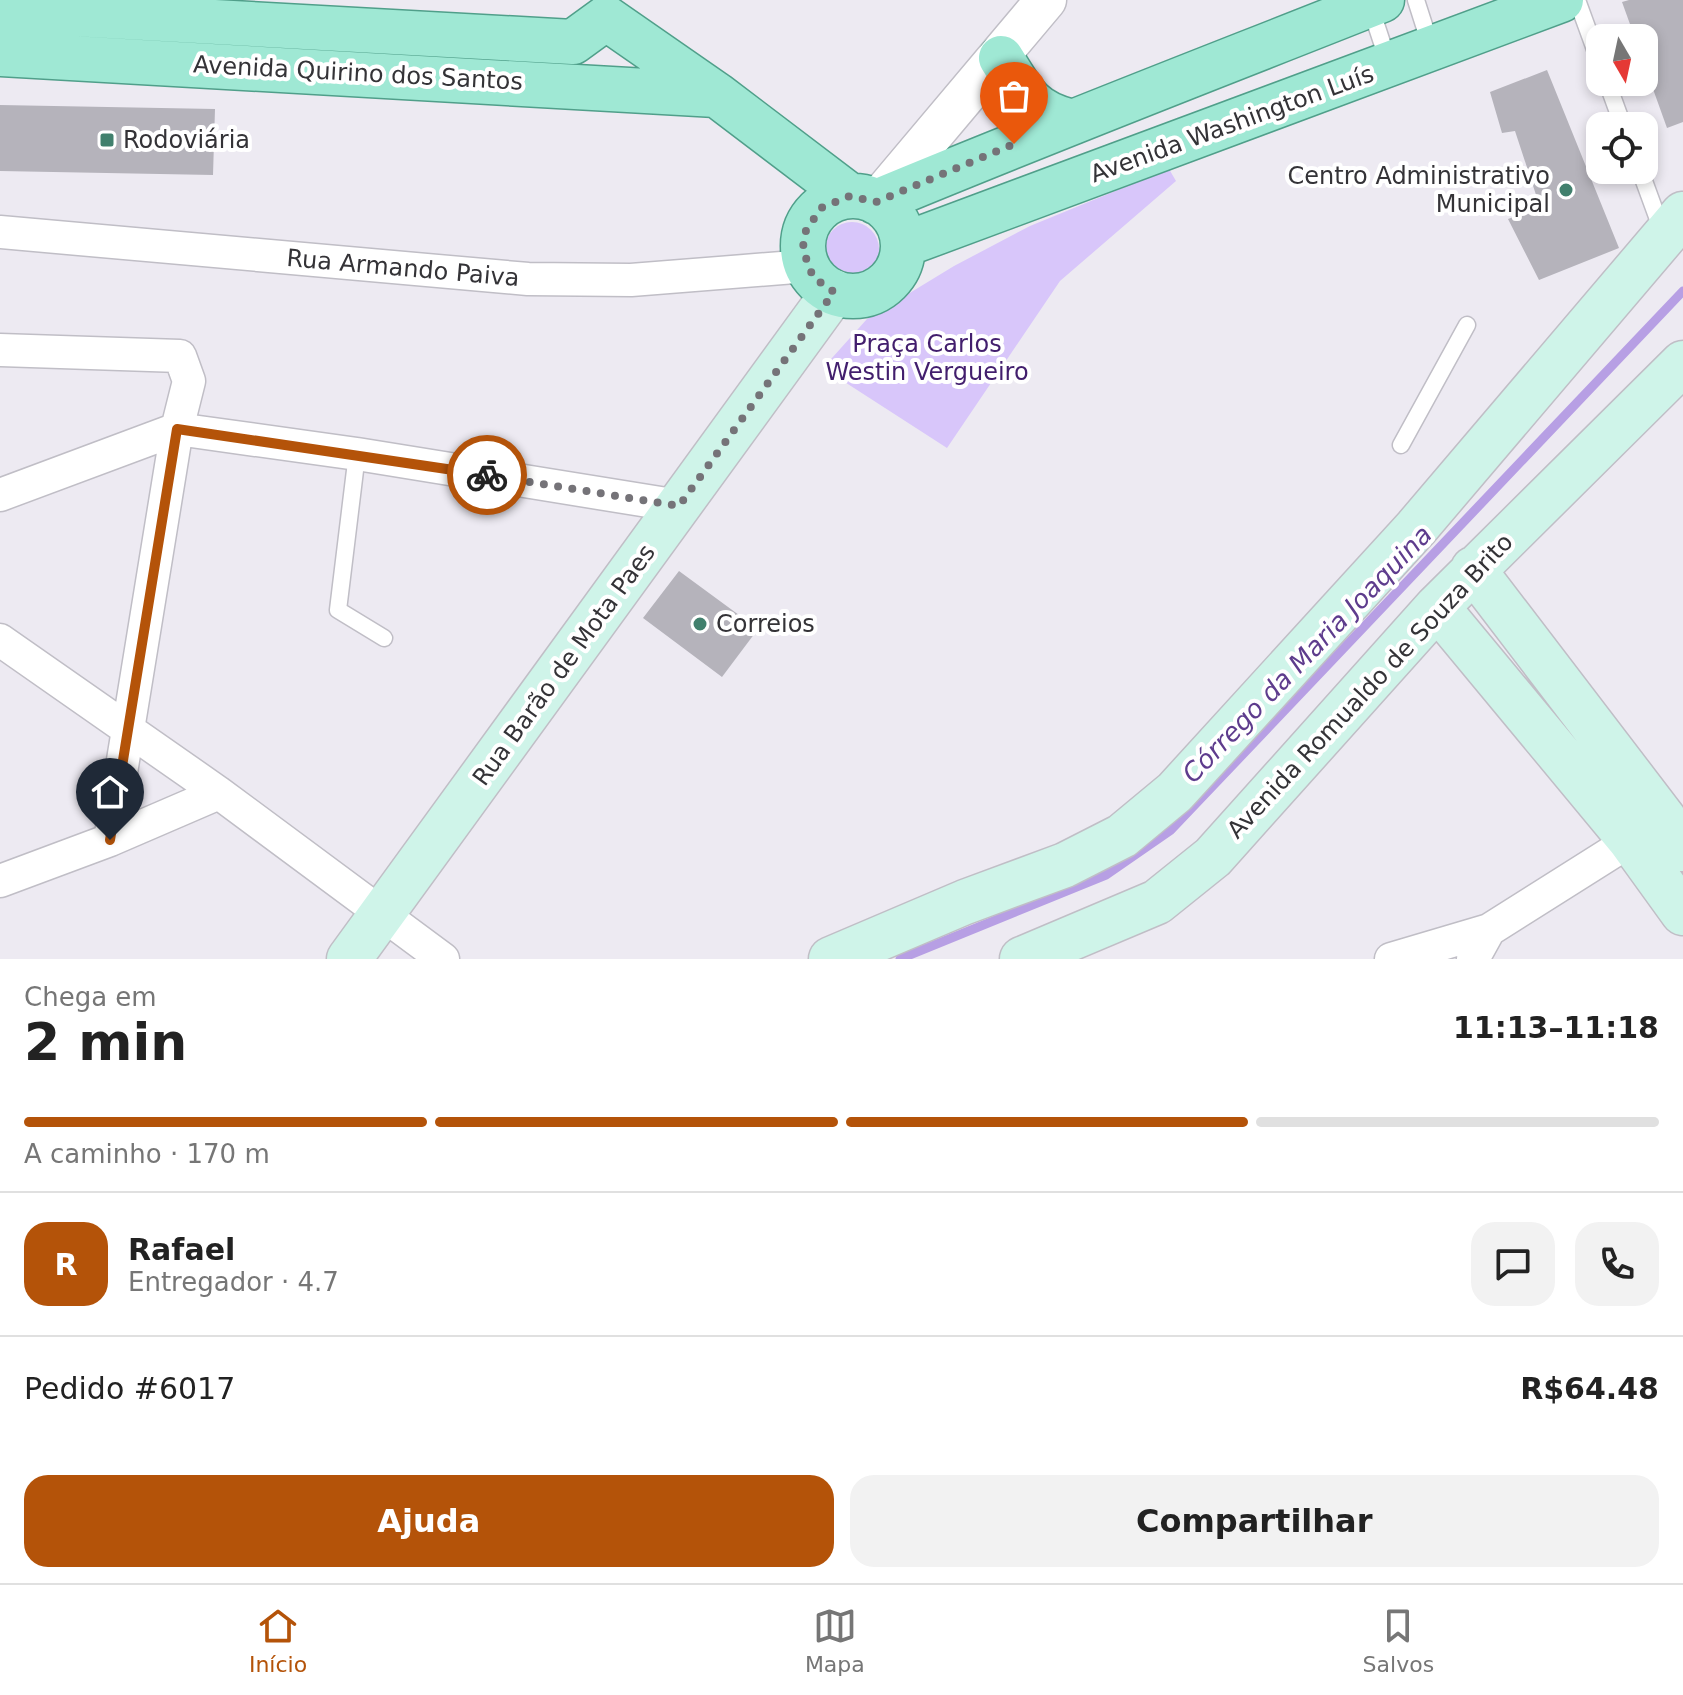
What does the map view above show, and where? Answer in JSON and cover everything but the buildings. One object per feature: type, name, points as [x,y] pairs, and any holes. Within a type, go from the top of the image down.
[{"type":"main road","name":"Avenida Washington Luís","points":[[903,245],[1561,0]]},
{"type":"main road","points":[[602,6],[717,95],[863,199],[895,220],[903,245],[893,276],[881,287],[850,296],[820,279],[804,234],[810,220],[821,208],[863,199],[1226,64],[1376,2]]},
{"type":"main road","name":"Avenida Quirino dos Santos","points":[[1,54],[207,29],[573,42],[602,6]]},
{"type":"main road","name":"Avenida Quirino dos Santos","points":[[3,7],[207,29],[717,95]]},
{"type":"main road","points":[[1001,58],[1031,105],[1049,116],[1069,121]]},
{"type":"main road","points":[[831,959],[1065,865],[1122,836],[1175,792],[1416,528],[1673,224]]},
{"type":"main road","name":"Rua Barão de Mota Paes","points":[[349,959],[679,506],[820,279]]},
{"type":"main road","name":"Avenida Romualdo de Souza Brito","points":[[1022,959],[1157,902],[1213,857],[1473,569],[1683,363]]},
{"type":"main road","points":[[1473,569],[1659,836],[1683,913]]},
{"type":"main road","points":[[1437,607],[1659,836]]},
{"type":"street","points":[[863,199],[1001,58],[1046,0]]},
{"type":"street","points":[[1,54],[3,7]]},
{"type":"street","name":"Rua Armando Paiva","points":[[0,232],[528,279],[820,279]]},
{"type":"street","points":[[0,350],[180,356],[189,381],[177,429],[110,840]]},
{"type":"street","points":[[0,495],[177,429],[357,454],[679,506]]},
{"type":"street","points":[[0,640],[219,793],[443,959]]},
{"type":"street","points":[[0,881],[110,840],[219,793]]},
{"type":"street","points":[[1391,959],[1489,930],[1659,836]]},
{"type":"street","points":[[1473,959],[1489,930]]},
{"type":"lane","points":[[1416,0],[1432,48]]},
{"type":"lane","points":[[1577,0],[1586,25]]},
{"type":"lane","points":[[1376,2],[1389,65]]},
{"type":"lane","points":[[1649,184],[1673,224]]},
{"type":"lane","points":[[1401,445],[1467,325]]},
{"type":"lane","points":[[357,454],[338,610],[384,638]]},
{"type":"green space","name":"Praça Carlos Westin Vergueiro","points":[[1169,169],[1176,181],[1060,281],[947,448],[823,368],[867,319],[954,266],[1030,226]]},
{"type":"green space","points":[[852,222],[871,230],[879,249],[871,268],[852,276],[833,268],[825,249],[833,230]]},
{"type":"waterway","name":"Córrego da Maria Joaquina","points":[[900,959],[1106,875],[1171,830],[1683,291]]},
{"type":"way so far","points":[[487,475],[679,506],[834,292],[813,277],[803,250],[804,234],[810,220],[821,208],[834,200],[850,196],[876,202],[1014,144]]},
{"type":"place","name":"Rodoviária","points":[[107,140]]},
{"type":"place","name":"Centro Administrativo Municipal","points":[[1566,190]]},
{"type":"place","name":"Correios","points":[[700,624]]},
{"type":"route","points":[[110,840],[177,429],[487,475]]}]
